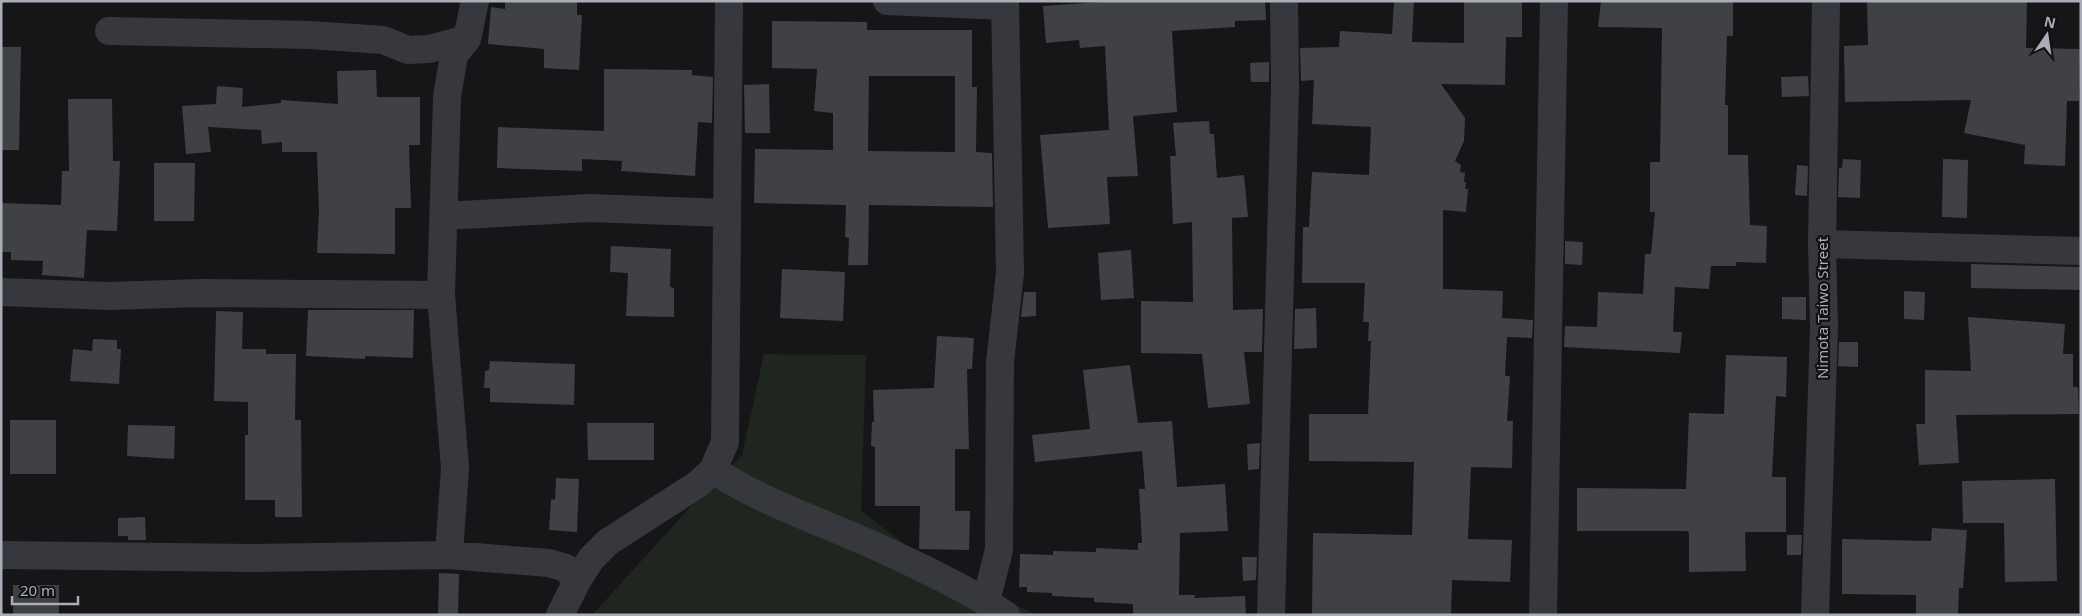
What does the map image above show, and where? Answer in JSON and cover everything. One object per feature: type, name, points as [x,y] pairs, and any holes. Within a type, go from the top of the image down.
[{"type":"street","points":[[449,555],[455,468],[441,295],[447,97],[454,55],[467,39],[476,1]]},
{"type":"street","points":[[560,615],[577,581],[591,559],[608,542],[698,484],[713,470],[725,442],[729,1]]},
{"type":"street","points":[[713,470],[744,490],[875,546],[996,608],[1000,362],[1010,272],[1005,3],[887,1]]},
{"type":"street","points":[[1271,615],[1285,87],[1284,1]]},
{"type":"street","points":[[1543,615],[1554,1]]},
{"type":"street","name":"Nimota Taiwo Street","points":[[1815,615],[1824,327],[1822,244],[1826,1]]},
{"type":"street","points":[[109,31],[311,35],[383,40],[408,50],[429,49],[467,39]]},
{"type":"street","points":[[444,216],[589,208],[727,212]]},
{"type":"street","points":[[1822,244],[2081,251]]},
{"type":"street","points":[[1,292],[109,296],[201,293],[441,295]]},
{"type":"street","points":[[1,555],[252,558],[449,555],[549,563],[566,568],[577,581]]},
{"type":"shaded area","points":[[764,354],[866,355],[861,511],[942,572],[1037,615],[592,615],[704,492],[742,455]]},
{"type":"building","points":[[505,1],[577,1],[577,15],[582,15],[579,70],[544,68],[544,49],[488,44],[491,7],[505,9]]},
{"type":"building","points":[[1114,1],[1265,1],[1266,20],[1235,21],[1235,27],[1172,31],[1177,112],[1133,116],[1138,176],[1107,177],[1110,224],[1048,228],[1040,135],[1109,130],[1105,46],[1080,48],[1079,40],[1046,43],[1043,6]]},
{"type":"building","points":[[1394,1],[1414,1],[1412,42],[1464,43],[1464,1],[1522,1],[1522,37],[1506,37],[1505,85],[1441,84],[1465,118],[1464,141],[1455,161],[1461,165],[1460,172],[1465,173],[1465,189],[1468,189],[1466,212],[1443,210],[1443,289],[1503,291],[1502,318],[1533,320],[1532,338],[1507,337],[1505,376],[1510,376],[1507,421],[1513,421],[1512,468],[1471,467],[1468,539],[1512,540],[1510,582],[1452,580],[1451,615],[1312,615],[1313,533],[1412,535],[1414,462],[1309,461],[1309,414],[1368,414],[1371,341],[1368,341],[1369,322],[1363,322],[1365,283],[1302,283],[1303,227],[1309,227],[1312,172],[1369,175],[1371,127],[1312,124],[1314,80],[1301,81],[1300,48],[1339,47],[1340,31],[1392,34]]},
{"type":"building","points":[[1601,1],[1733,1],[1733,36],[1727,36],[1725,105],[1728,105],[1728,155],[1748,155],[1750,225],[1767,226],[1766,263],[1736,262],[1736,266],[1711,266],[1709,289],[1675,287],[1673,332],[1682,332],[1680,353],[1564,347],[1565,326],[1597,327],[1598,292],[1643,294],[1645,254],[1651,254],[1655,212],[1650,212],[1650,162],[1660,162],[1662,28],[1598,27]]},
{"type":"building","points":[[1867,1],[2027,1],[2026,48],[2080,49],[2079,101],[2067,101],[2065,166],[2024,164],[2025,145],[1964,133],[1971,100],[1845,102],[1844,46],[1868,45]]},
{"type":"building","points":[[772,21],[867,22],[867,30],[972,30],[972,87],[977,87],[976,152],[992,153],[993,207],[869,205],[868,265],[848,265],[849,238],[845,237],[846,205],[754,203],[755,149],[833,150],[833,113],[814,111],[817,69],[772,68]],"holes":[[[869,76],[955,76],[955,152],[868,151]]]},
{"type":"building","points":[[1,47],[21,47],[19,150],[1,150]]},
{"type":"building","points":[[1269,62],[1269,82],[1251,82],[1250,63]]},
{"type":"building","points":[[604,69],[692,70],[692,75],[713,77],[712,123],[698,122],[695,176],[621,171],[622,161],[582,159],[582,171],[497,168],[498,127],[604,131]]},
{"type":"building","points":[[376,70],[377,97],[420,97],[420,145],[409,145],[411,208],[395,208],[395,254],[317,253],[319,211],[317,152],[282,152],[282,142],[262,144],[261,130],[208,127],[211,152],[186,154],[182,106],[216,104],[217,86],[243,88],[242,107],[281,103],[281,100],[338,104],[337,71]]},
{"type":"building","points":[[1808,76],[1809,96],[1782,97],[1781,77]]},
{"type":"building","points":[[769,84],[770,133],[745,133],[744,85]]},
{"type":"building","points":[[68,99],[112,99],[113,161],[120,161],[117,231],[87,230],[84,278],[42,275],[43,261],[11,260],[11,252],[1,252],[2,203],[61,205],[62,171],[69,171]]},
{"type":"building","points":[[1209,121],[1210,134],[1214,134],[1217,178],[1244,175],[1248,217],[1232,218],[1233,310],[1263,309],[1262,352],[1244,352],[1250,404],[1208,408],[1202,354],[1141,353],[1141,301],[1193,302],[1192,222],[1173,224],[1170,156],[1176,156],[1173,123]]},
{"type":"building","points":[[1843,159],[1861,160],[1860,198],[1838,197],[1839,168],[1842,168]]},
{"type":"building","points":[[1943,159],[1968,160],[1967,218],[1942,217]]},
{"type":"building","points":[[154,163],[195,163],[194,221],[154,221]]},
{"type":"building","points":[[1797,165],[1808,166],[1807,196],[1795,195]]},
{"type":"building","points":[[1565,241],[1583,242],[1582,265],[1565,264]]},
{"type":"building","points":[[611,246],[671,249],[670,287],[674,288],[674,317],[626,316],[628,273],[610,272]]},
{"type":"building","points":[[1131,250],[1134,298],[1101,300],[1098,253]]},
{"type":"building","points":[[1971,264],[2081,267],[2081,290],[1971,288]]},
{"type":"building","points":[[782,269],[845,272],[843,321],[780,318]]},
{"type":"building","points":[[1904,291],[1925,292],[1924,320],[1904,319]]},
{"type":"building","points":[[1024,292],[1036,292],[1036,316],[1021,317]]},
{"type":"building","points":[[1782,297],[1806,297],[1806,320],[1782,319]]},
{"type":"building","points":[[1316,308],[1317,348],[1294,349],[1295,309]]},
{"type":"building","points":[[308,310],[414,310],[413,358],[365,356],[365,359],[306,356]]},
{"type":"building","points":[[216,311],[243,312],[242,349],[266,349],[266,354],[296,354],[295,420],[301,420],[302,517],[275,517],[275,500],[245,500],[245,435],[248,435],[248,402],[214,401]]},
{"type":"building","points":[[1968,317],[2065,324],[2063,354],[2073,354],[2073,387],[2078,387],[2079,414],[1956,415],[1959,463],[1919,465],[1916,424],[1925,424],[1925,370],[1971,371]]},
{"type":"building","points":[[937,336],[974,338],[972,369],[967,369],[969,449],[955,449],[955,511],[970,511],[969,550],[919,549],[920,506],[875,506],[875,447],[871,446],[872,422],[874,422],[873,390],[934,388]]},
{"type":"building","points":[[93,339],[117,340],[117,349],[121,349],[119,384],[70,381],[73,349],[92,351]]},
{"type":"building","points":[[1839,342],[1858,342],[1858,367],[1838,366]]},
{"type":"building","points":[[1726,355],[1787,357],[1786,397],[1776,396],[1772,477],[1786,477],[1786,532],[1745,532],[1746,571],[1689,572],[1689,533],[1687,531],[1577,531],[1577,488],[1686,489],[1689,413],[1724,414]]},
{"type":"building","points":[[490,361],[575,364],[574,405],[490,402],[490,388],[484,388],[485,371],[489,370]]},
{"type":"building","points":[[1130,365],[1138,423],[1172,421],[1177,487],[1225,484],[1228,531],[1180,533],[1179,595],[1195,595],[1194,598],[1245,596],[1246,615],[1133,615],[1133,604],[1094,602],[1094,598],[1052,596],[1052,593],[1027,592],[1027,587],[1019,587],[1020,554],[1053,555],[1053,551],[1096,552],[1096,548],[1138,550],[1138,543],[1142,543],[1139,489],[1145,489],[1142,451],[1035,462],[1032,435],[1090,429],[1083,370]]},
{"type":"building","points":[[10,420],[56,420],[56,474],[10,474]]},
{"type":"building","points":[[587,423],[654,423],[654,460],[588,460]]},
{"type":"building","points":[[128,425],[175,426],[174,459],[127,456]]},
{"type":"building","points":[[1260,443],[1259,469],[1248,470],[1247,444]]},
{"type":"building","points":[[556,478],[579,479],[577,532],[549,530],[551,499],[555,500]]},
{"type":"building","points":[[2055,479],[2057,581],[2005,582],[2004,523],[1963,523],[1962,481]]},
{"type":"building","points":[[145,517],[146,540],[128,540],[128,536],[118,536],[118,518]]},
{"type":"building","points":[[1932,528],[1967,530],[1963,588],[1959,588],[1958,615],[1916,615],[1916,595],[1842,594],[1842,539],[1931,541]]},
{"type":"building","points":[[1787,535],[1802,535],[1801,555],[1787,555]]},
{"type":"building","points":[[1242,557],[1257,557],[1256,580],[1243,581]]},
{"type":"building","points":[[439,573],[459,574],[458,615],[438,615]]},
{"type":"building","points":[[13,585],[59,585],[59,615],[13,615]]}]
